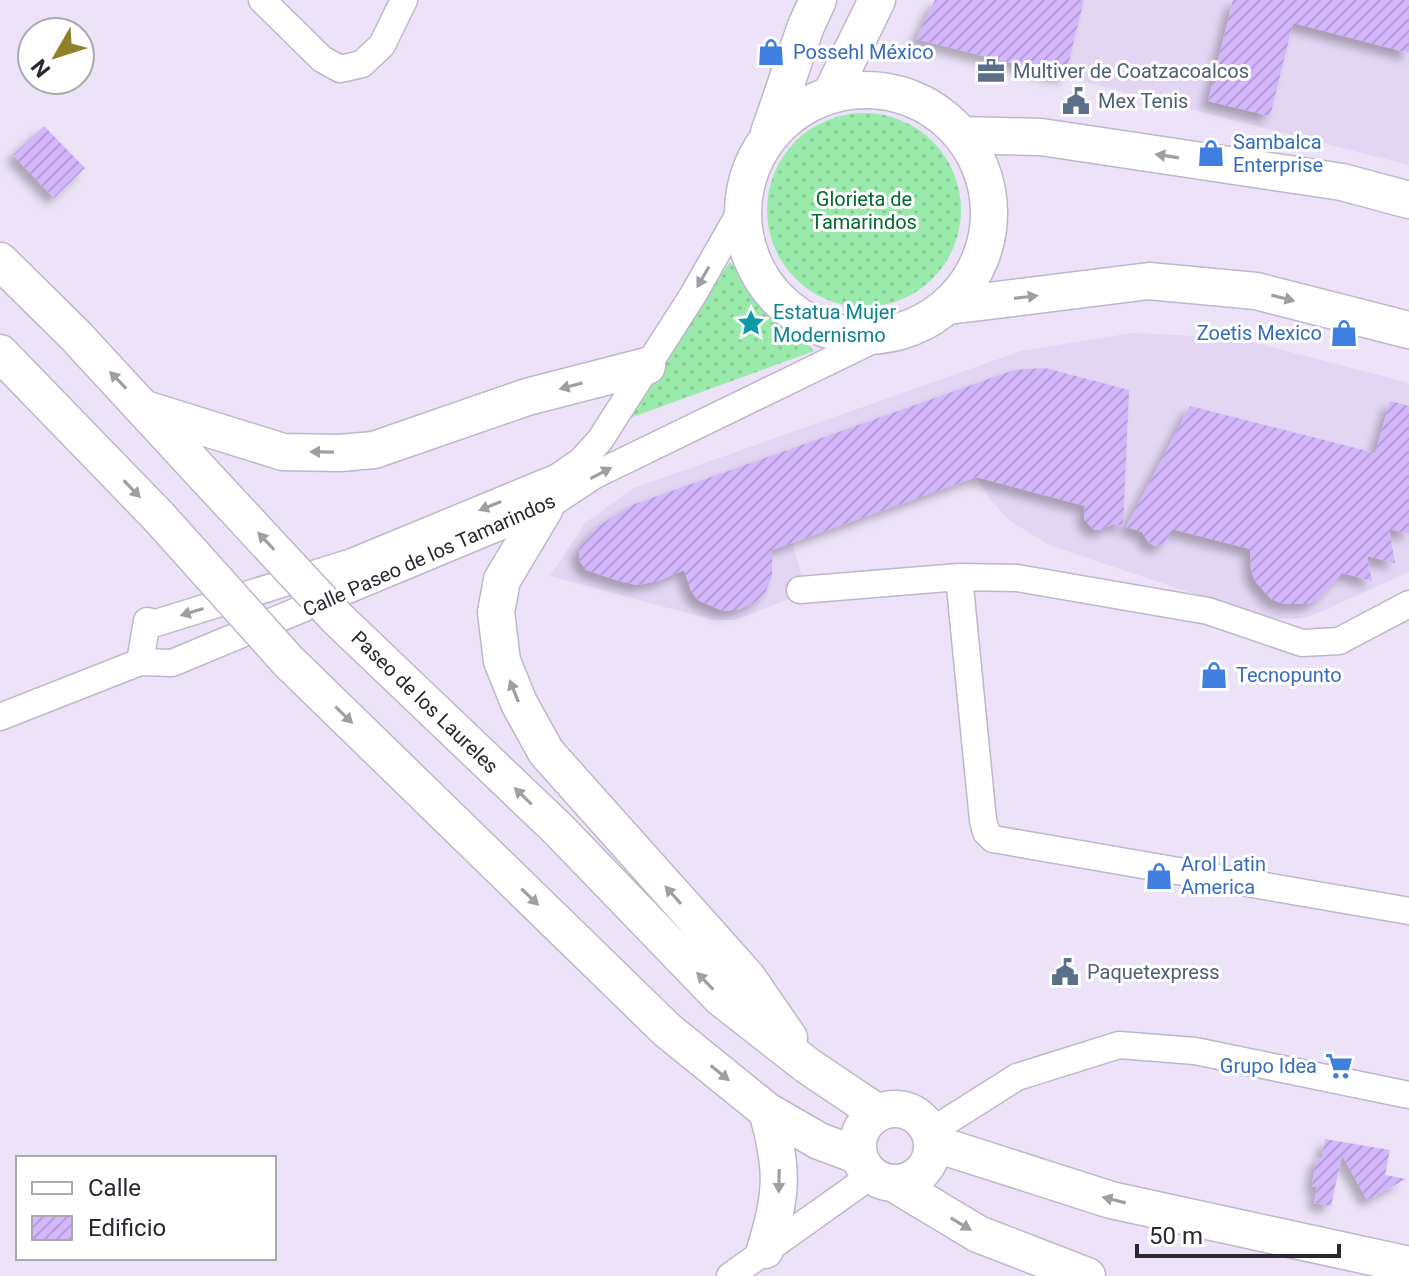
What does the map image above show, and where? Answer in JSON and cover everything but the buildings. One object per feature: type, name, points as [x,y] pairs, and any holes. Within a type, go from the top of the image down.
[{"type":"main road","points":[[768,136],[797,109],[831,94],[867,89],[902,95],[935,110],[961,135],[980,167],[989,204],[986,242],[972,276],[948,306],[917,326],[881,336],[828,331],[782,305],[752,261],[742,209],[749,170],[768,136],[818,0]]},
{"type":"main road","points":[[831,94],[877,0]]},
{"type":"main road","points":[[961,135],[1041,137],[1342,182],[1409,200]]},
{"type":"main road","name":"Paseo de los Laureles","points":[[0,261],[145,409],[338,619],[558,829],[721,998],[808,1066],[878,1113]]},
{"type":"main road","points":[[948,306],[1149,281],[1256,291],[1409,330]]},
{"type":"main road","points":[[0,353],[159,517],[288,661],[667,1030],[767,1111],[978,1234],[1087,1276]]},
{"type":"main road","points":[[145,409],[283,452],[340,453],[374,450],[527,397],[647,366]]},
{"type":"main road","points":[[545,508],[502,580],[496,612],[502,661],[519,703],[546,752],[747,977],[808,1066]]},
{"type":"main road","points":[[893,1109],[908,1111],[922,1119],[932,1138],[927,1167],[918,1177],[907,1182],[875,1172],[859,1136],[870,1119],[893,1109]]},
{"type":"main road","points":[[765,1250],[777,1214],[780,1166],[767,1111]]},
{"type":"main road","points":[[932,1138],[1111,1200],[1409,1265]]},
{"type":"street","points":[[262,0],[322,59],[340,69],[362,64],[382,45],[404,0]]},
{"type":"street","name":"Calle Paseo de los Tamarindos","points":[[140,662],[147,621],[156,623],[352,562],[558,477],[581,461],[600,440],[693,295],[742,209]]},
{"type":"street","name":"Calle Paseo de los Tamarindos","points":[[0,717],[140,662],[172,663],[545,508],[595,475],[881,336]]},
{"type":"street","points":[[959,577],[983,820],[986,832],[993,839],[1409,911]]},
{"type":"street","points":[[800,590],[959,577],[1017,578],[1208,611],[1302,643],[1339,641],[1409,604]]},
{"type":"street","points":[[932,1138],[1017,1077],[1119,1045],[1195,1051],[1409,1095]]},
{"type":"street","points":[[730,1276],[875,1172]]},
{"type":"shaded area","points":[[935,0],[1409,0],[1409,165],[916,39]]},
{"type":"shaded area","points":[[1132,333],[1237,338],[1409,383],[1409,572],[1311,616],[1266,618],[1049,545],[1009,520],[976,477],[792,543],[807,592],[735,620],[713,620],[550,576],[585,523],[634,488],[1021,351]]},
{"type":"green space","name":"Glorieta de Tamarindos","points":[[864,113],[883,114],[901,120],[933,141],[954,173],[960,191],[960,229],[954,247],[933,279],[901,300],[883,306],[864,307],[845,306],[827,300],[795,279],[774,247],[768,229],[767,210],[768,191],[774,173],[795,141],[827,120],[845,114]]},
{"type":"green space","points":[[730,262],[814,351],[619,422]]},
{"type":"place","name":"Possehl México","points":[[771,52]]},
{"type":"place","name":"Multiver de Coatzacoalcos","points":[[991,71]]},
{"type":"place","name":"Mex Tenis","points":[[1076,101]]},
{"type":"place","name":"Sambalca Enterprise","points":[[1211,153]]},
{"type":"place","name":"Estatua Mujer Modernismo","points":[[751,323]]},
{"type":"place","name":"Zoetis Mexico","points":[[1344,333]]},
{"type":"place","name":"Tecnopunto","points":[[1214,675]]},
{"type":"place","name":"Arol Latin America","points":[[1159,876]]},
{"type":"place","name":"Paquetexpress","points":[[1065,972]]},
{"type":"place","name":"Grupo Idea","points":[[1339,1066]]}]
